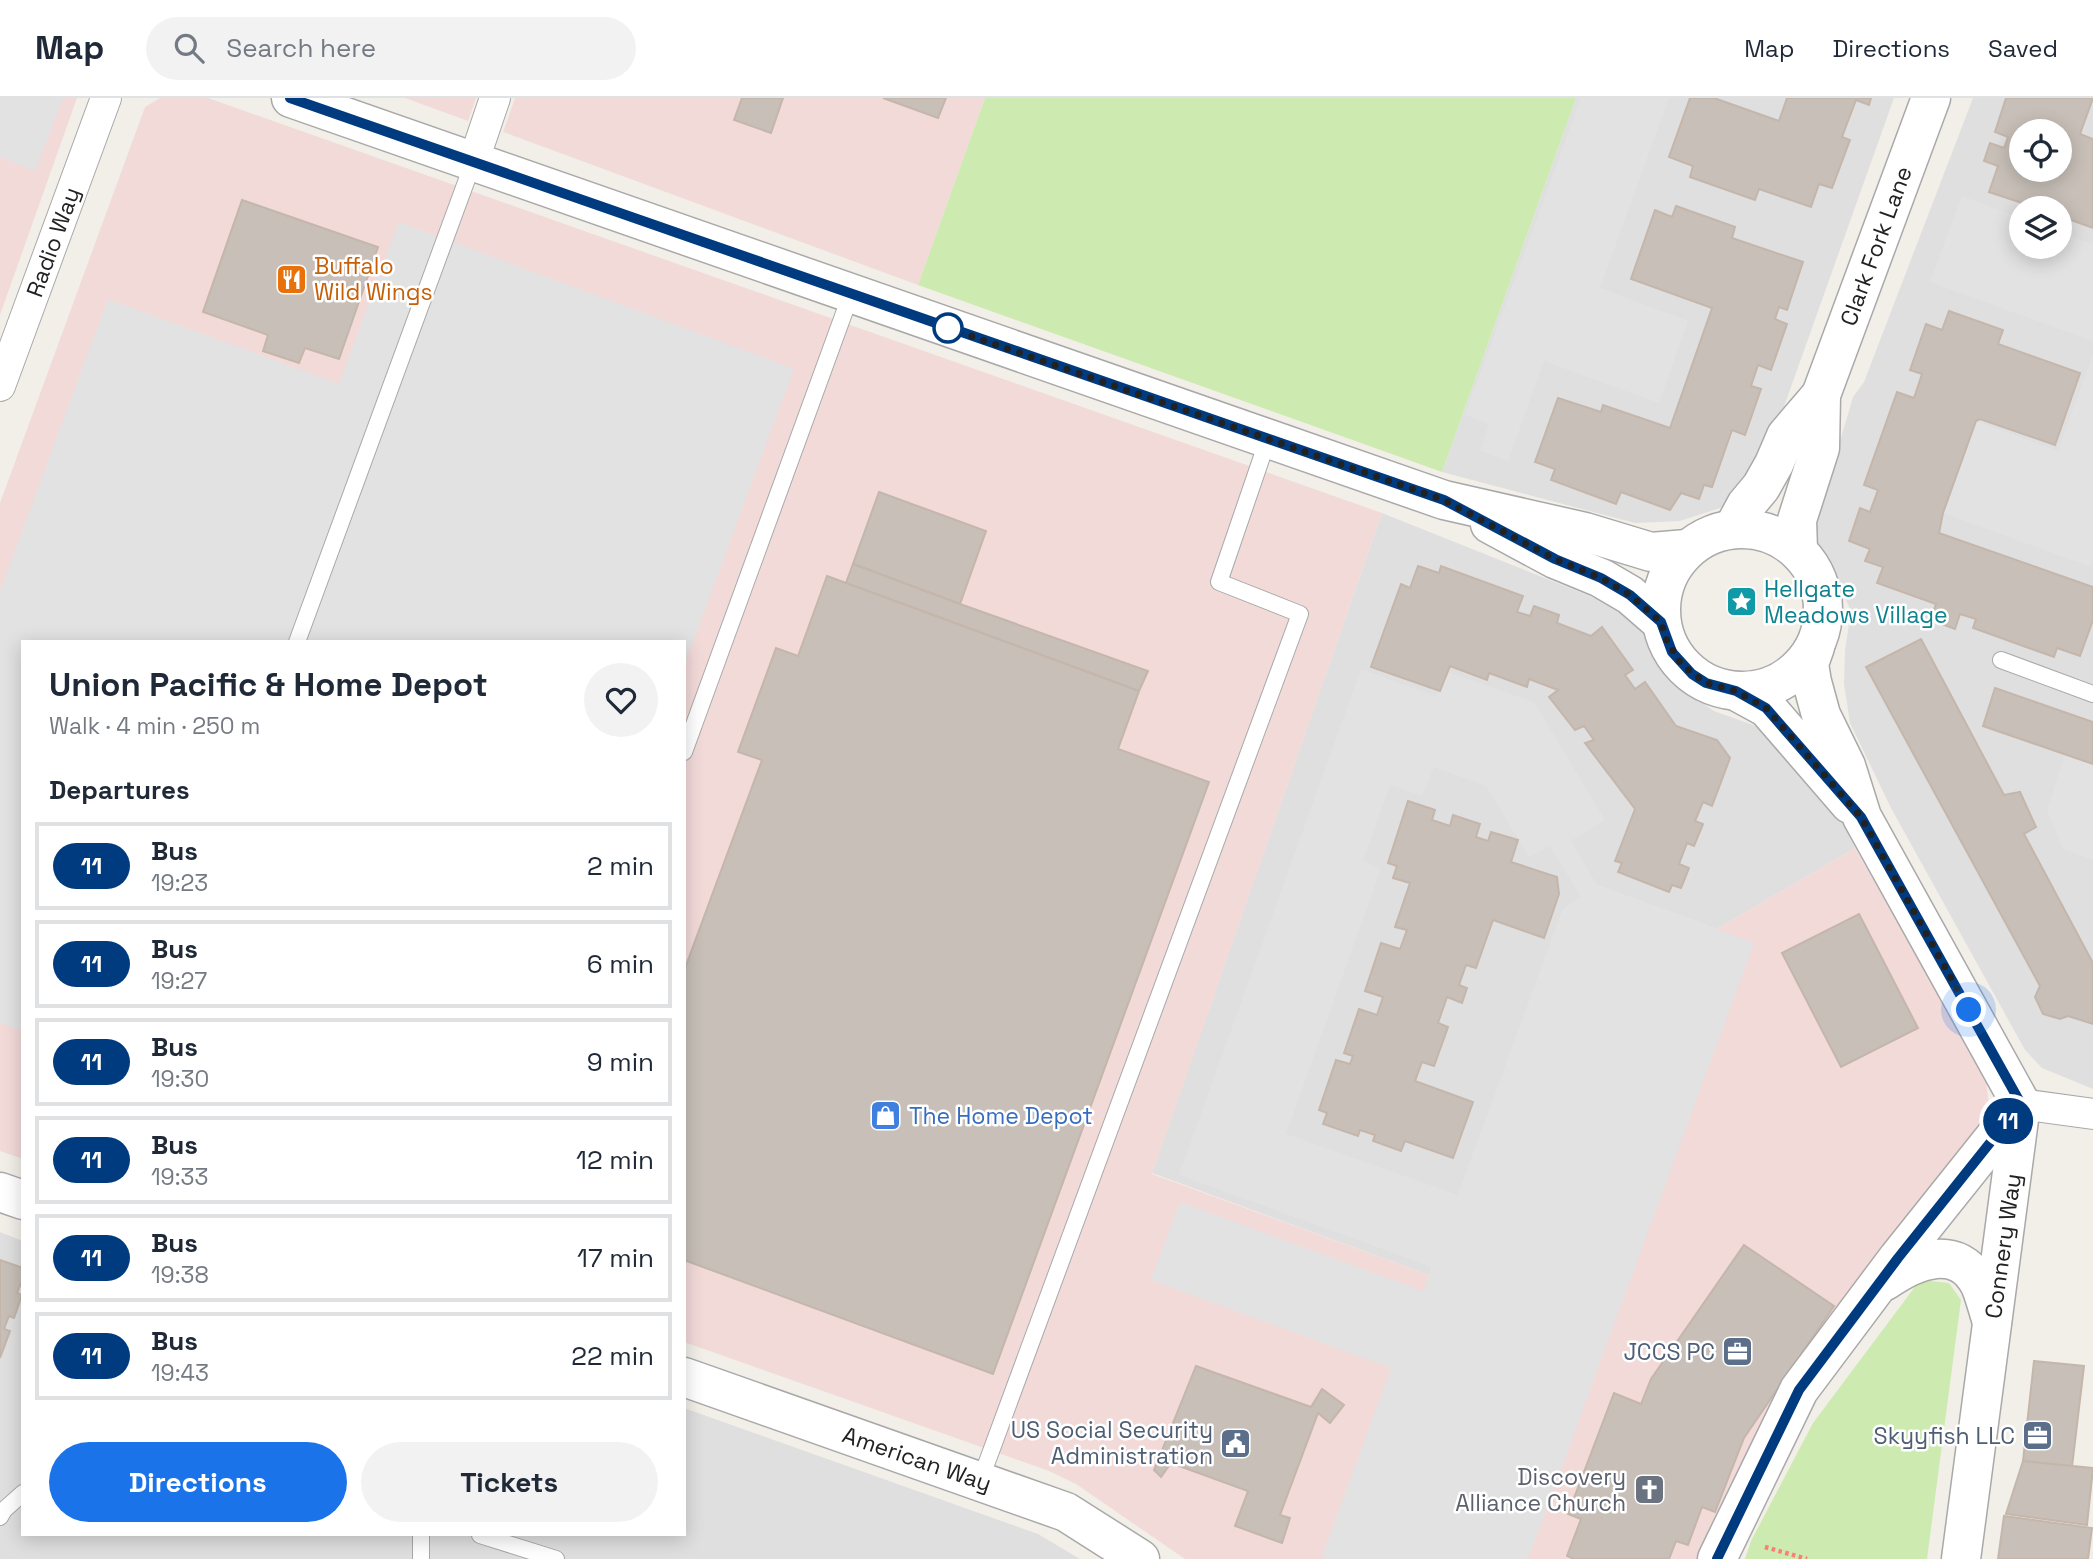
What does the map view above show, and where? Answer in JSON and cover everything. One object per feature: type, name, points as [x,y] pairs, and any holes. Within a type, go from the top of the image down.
[{"type":"street","name":"Radio Way","points":[[0,386],[106,98]]},
{"type":"street","points":[[290,98],[1444,500],[1585,532],[1651,552],[1687,549]]},
{"type":"street","points":[[473,163],[495,98]]},
{"type":"street","name":"Clark Fork Lane","points":[[1798,551],[1797,520],[1820,448],[1821,394],[1931,98]]},
{"type":"street","name":"Clark Fork Lane","points":[[1733,529],[1746,505],[1761,487],[1786,436],[1821,394]]},
{"type":"street","points":[[1444,500],[1555,559],[1601,578],[1630,595],[1661,622]]},
{"type":"street","points":[[1861,817],[1846,766],[1821,715],[1812,681],[1809,664],[1823,623],[1823,597],[1814,572],[1798,551],[1781,539],[1762,531],[1733,529],[1716,533],[1687,549],[1665,582],[1660,609],[1661,622],[1669,645],[1681,664],[1706,683],[1736,691],[1766,708],[1861,817],[2021,1104],[2093,1114]]},
{"type":"street","points":[[1736,691],[1767,687],[1782,681],[1800,667],[1815,647]]},
{"type":"street","name":"Connery Way","points":[[1717,1559],[1799,1390],[2021,1104]]},
{"type":"street","name":"Connery Way","points":[[1961,1559],[2021,1104]]},
{"type":"street","points":[[0,1192],[21,1199]]},
{"type":"street","points":[[1876,1288],[1902,1268],[1934,1258],[1947,1259],[1973,1274],[1984,1295],[1993,1324]]},
{"type":"street","name":"American Way","points":[[686,1378],[1066,1512],[1140,1559]]},
{"type":"lane","points":[[298,640],[473,163]]},
{"type":"lane","points":[[686,747],[851,294]]},
{"type":"lane","points":[[980,1481],[1300,614],[1219,582],[1268,439]]},
{"type":"lane","points":[[2001,660],[2093,694]]},
{"type":"lane","points":[[0,1517],[21,1495]]},
{"type":"lane","points":[[421,1536],[421,1559]]},
{"type":"lane","points":[[483,1536],[556,1559]]},
{"type":"path","points":[[1765,1547],[1807,1559]]},
{"type":"shaded area","points":[[0,98],[77,98],[0,315]]},
{"type":"shaded area","points":[[0,98],[63,98],[35,171],[0,157]]},
{"type":"shaded area","points":[[160,98],[208,98],[1382,513],[1152,1174],[1429,1275],[1563,910],[1597,885],[1717,929],[1855,848],[1986,1078],[1989,1108],[1974,1142],[1703,1559],[1185,1559],[1076,1484],[1049,1471],[686,1343],[686,640],[21,640],[21,1158],[0,1151],[0,503],[145,107]]},
{"type":"shaded area","points":[[405,98],[476,98],[468,121]]},
{"type":"shaded area","points":[[515,98],[985,98],[918,285],[503,132]]},
{"type":"shaded area","points":[[1576,98],[1894,98],[1776,429],[1753,482],[1723,507],[1680,521],[1635,523],[1442,472]]},
{"type":"shaded area","points":[[1581,98],[1669,98],[1600,288],[1688,321],[1659,403],[1544,361],[1508,461],[1480,451],[1489,424],[1465,415]]},
{"type":"shaded area","points":[[1973,98],[2093,98],[2093,1089],[2042,1068],[2025,1050],[1891,808],[1850,723],[1844,684],[1845,650],[1851,611],[1830,564],[1812,537],[1853,397],[1864,382]]},
{"type":"shaded area","points":[[1962,196],[2009,214],[2009,259],[2072,259],[2072,236],[2093,244],[2093,341],[1930,282]]},
{"type":"shaded area","points":[[399,222],[794,369],[686,661],[686,640],[21,640],[21,1030],[0,1023],[0,591],[108,299],[339,384]]},
{"type":"shaded area","points":[[2093,354],[2091,567],[1943,513],[1976,421],[2058,451]]},
{"type":"shaded area","points":[[1382,513],[1627,611],[1688,693],[1714,711],[1756,726],[1778,738],[1829,794],[1855,848],[1717,929],[1597,885],[1563,910],[1429,1275],[1152,1173]]},
{"type":"shaded area","points":[[1361,669],[1435,696],[1448,672],[1534,702],[1605,820],[1571,841],[1597,885],[1754,943],[1528,1559],[1321,1559],[1391,1368],[1151,1280],[1180,1202],[1423,1291],[1432,1267],[1179,1175]],"holes":[[[1434,767],[1486,786],[1529,857],[1550,846],[1581,897],[1563,910],[1458,1195],[1286,1134],[1381,869],[1363,861],[1390,785],[1422,796]]]},
{"type":"shaded area","points":[[2065,754],[2093,764],[2093,860],[2063,849],[2047,810]]},
{"type":"shaded area","points":[[0,1232],[21,1240],[21,1536],[686,1536],[686,1409],[1038,1534],[1080,1559],[0,1559]]},
{"type":"green space","points":[[985,98],[1576,98],[1442,472],[918,285]]},
{"type":"green space","points":[[1920,1280],[1949,1283],[1961,1300],[1927,1559],[1745,1559],[1751,1541],[1813,1423]]},
{"type":"building","points":[[742,98],[783,98],[771,133],[734,120]]},
{"type":"building","points":[[883,98],[946,98],[938,118]]},
{"type":"building","points":[[1690,98],[1714,98],[1779,121],[1787,98],[1871,98],[1869,105],[1856,100],[1842,137],[1850,140],[1832,188],[1819,184],[1811,207],[1759,189],[1755,200],[1690,177],[1693,166],[1669,157]]},
{"type":"building","points":[[2006,98],[2093,98],[2080,134],[2093,139],[2093,228],[2072,220],[2072,196],[2009,196],[2009,199],[1989,192],[1998,166],[1984,161],[1990,143],[2004,148],[2008,137],[1995,132]]},
{"type":"building","name":"Buffalo Wild Wings","points":[[242,200],[378,247],[339,359],[305,348],[299,363],[263,351],[268,335],[203,312]]},
{"type":"building","points":[[1676,206],[1735,227],[1732,238],[1803,262],[1787,310],[1779,307],[1775,319],[1787,324],[1771,370],[1758,365],[1751,386],[1761,389],[1745,435],[1732,430],[1712,487],[1704,485],[1699,499],[1681,493],[1670,510],[1621,492],[1616,504],[1551,480],[1555,469],[1535,462],[1558,398],[1601,412],[1603,405],[1670,428],[1712,308],[1631,279],[1655,210],[1672,217]]},
{"type":"building","points":[[1949,311],[2003,330],[1998,344],[2080,373],[2055,445],[1980,419],[1976,421],[1943,513],[1939,533],[2093,587],[2093,620],[2080,656],[2057,648],[2054,657],[1973,628],[1976,619],[1960,614],[1955,629],[1930,620],[1936,604],[1877,583],[1883,567],[1865,561],[1870,549],[1849,541],[1860,508],[1870,512],[1878,490],[1864,485],[1897,392],[1914,398],[1922,374],[1910,370],[1926,324],[1942,330]]},
{"type":"building","points":[[879,492],[986,531],[960,604],[853,564]]},
{"type":"building","points":[[853,564],[1148,671],[1139,691],[846,583]]},
{"type":"building","points":[[1418,566],[1439,573],[1441,566],[1523,596],[1517,612],[1530,616],[1534,606],[1559,615],[1557,623],[1591,636],[1602,627],[1633,670],[1625,675],[1635,689],[1645,682],[1676,726],[1717,740],[1730,758],[1712,806],[1703,802],[1695,821],[1703,824],[1694,846],[1687,843],[1679,864],[1689,868],[1681,888],[1672,885],[1669,892],[1618,872],[1622,863],[1615,861],[1635,809],[1585,743],[1594,740],[1584,726],[1575,730],[1549,697],[1558,690],[1529,679],[1527,687],[1489,673],[1487,680],[1450,666],[1440,691],[1371,667],[1401,584],[1410,588]]},
{"type":"building","name":"The Home Depot","points":[[827,576],[1139,691],[1118,749],[1209,782],[993,1374],[686,1261],[686,966],[762,760],[738,752],[776,648],[798,656]]},
{"type":"building","points":[[1921,639],[2004,795],[2020,792],[2036,827],[2024,834],[2093,963],[2093,1024],[2068,1016],[2060,1019],[2043,1014],[2035,997],[2040,986],[1866,667]]},
{"type":"building","points":[[1995,688],[2093,722],[2093,764],[1983,726]]},
{"type":"building","points":[[1408,801],[1435,810],[1432,820],[1450,826],[1453,815],[1480,824],[1476,837],[1488,841],[1491,832],[1518,840],[1511,862],[1557,877],[1559,894],[1544,938],[1493,920],[1476,968],[1466,965],[1459,985],[1467,988],[1462,1003],[1447,997],[1438,1023],[1448,1027],[1434,1066],[1422,1062],[1415,1081],[1473,1102],[1453,1158],[1405,1141],[1401,1151],[1373,1141],[1375,1135],[1360,1130],[1358,1136],[1323,1124],[1327,1113],[1319,1110],[1336,1060],[1350,1064],[1353,1056],[1344,1053],[1359,1009],[1377,1015],[1383,997],[1365,991],[1381,943],[1400,949],[1407,930],[1395,927],[1410,883],[1393,878],[1397,866],[1388,863]]},
{"type":"building","points":[[1859,914],[1918,1028],[1841,1067],[1782,953]]},
{"type":"building","points":[[1744,1245],[1834,1306],[1744,1438],[1715,1512],[1702,1507],[1688,1545],[1676,1541],[1669,1559],[1574,1559],[1567,1556],[1581,1519],[1568,1514],[1614,1393],[1641,1404],[1651,1379]]},
{"type":"building","points":[[0,1260],[21,1267],[21,1283],[17,1293],[21,1298],[14,1318],[9,1316],[4,1329],[10,1331],[0,1358]]},
{"type":"building","points":[[2034,1361],[2084,1366],[2072,1467],[2023,1461]]},
{"type":"building","name":"US Social Security Administration","points":[[1196,1366],[1311,1407],[1322,1389],[1344,1405],[1330,1423],[1318,1413],[1280,1515],[1290,1518],[1282,1543],[1235,1526],[1248,1491],[1171,1463],[1161,1477],[1154,1470]]},
{"type":"building","points":[[2023,1461],[2093,1468],[2087,1525],[2006,1514]]},
{"type":"building","points":[[2004,1516],[2092,1528],[2088,1559],[1998,1559]]},
{"type":"bus line","name":"11","points":[[290,98],[1444,500],[1630,595],[1661,622],[1672,652],[1692,674],[1706,683],[1736,691],[1766,708],[1780,722],[1861,817],[2021,1104],[1898,1258],[1799,1390],[1717,1559]]},
{"type":"place","name":"Buffalo Wild Wings","points":[[291,279]]},
{"type":"place","name":"Hellgate Meadows Village","points":[[1741,602]]},
{"type":"place","name":"The Home Depot","points":[[886,1116]]},
{"type":"place","name":"JCCS PC","points":[[1738,1352]]},
{"type":"place","name":"Skyyfish LLC","points":[[2038,1436]]},
{"type":"place","name":"US Social Security Administration","points":[[1236,1443]]},
{"type":"place","name":"Discovery Alliance Church","points":[[1649,1490]]},
{"type":"route","points":[[948,328],[1444,500],[1630,595],[1661,622],[1672,652],[1681,664],[1706,683],[1736,691],[1766,708],[1861,817],[1969,1010]]}]
